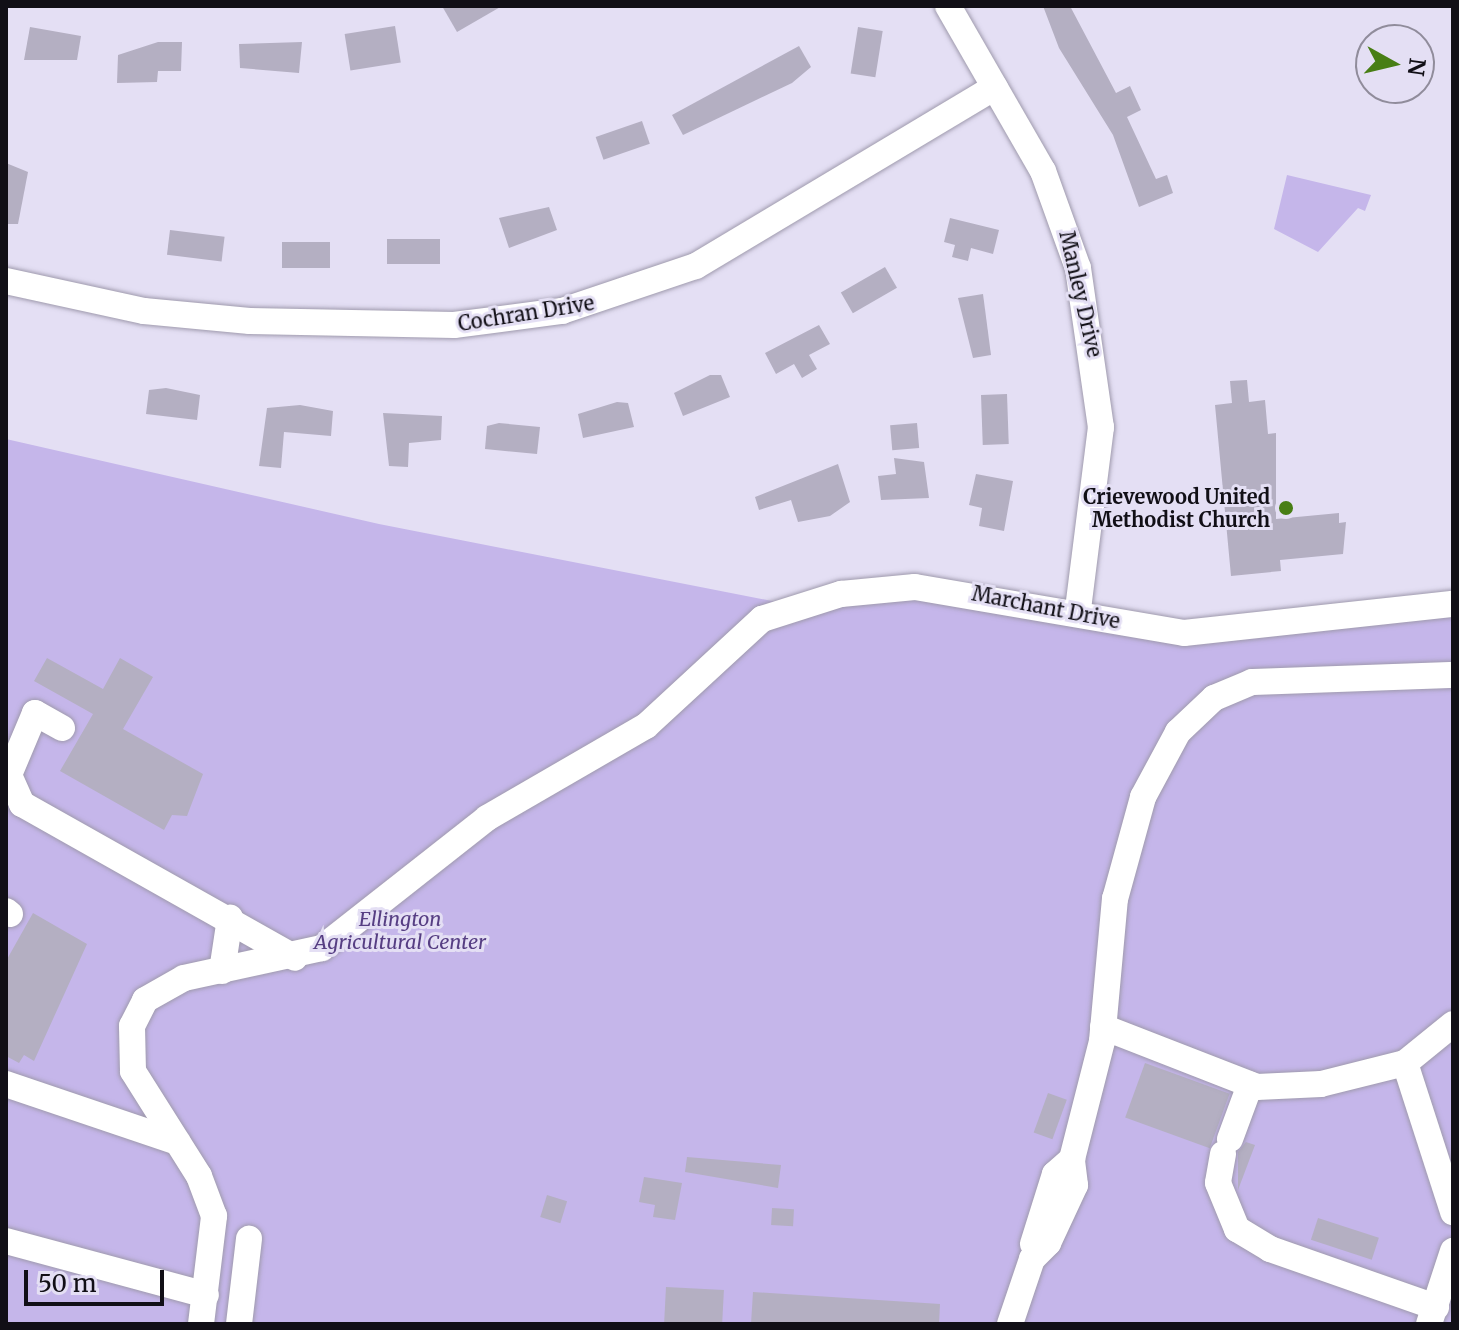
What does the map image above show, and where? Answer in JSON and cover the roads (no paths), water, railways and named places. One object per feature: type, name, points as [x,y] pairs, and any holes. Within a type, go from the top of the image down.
[{"type":"street","name":"Manley Drive","points":[[948,6],[1053,194],[1095,349],[1100,448],[1078,610]]},
{"type":"street","name":"Cochran Drive","points":[[6,281],[144,311],[263,322],[454,325],[562,311],[696,266],[995,87]]},
{"type":"street","name":"Marchant Drive","points":[[201,1324],[214,1216],[177,1142],[133,1071],[134,1020],[167,984],[295,958],[338,939],[465,834],[617,746],[674,700],[733,641],[792,605],[915,587],[1078,610],[1197,633],[1453,604]]},
{"type":"street","points":[[1010,1324],[1032,1259],[1048,1243],[1075,1185],[1072,1159],[1103,1027],[1109,933],[1143,797],[1165,752],[1201,707],[1252,682],[1452,674]]},
{"type":"street","points":[[62,728],[35,713],[11,762],[14,796],[295,958]]},
{"type":"street","points":[[222,971],[230,918]]},
{"type":"street","points":[[1103,1027],[1250,1085],[1321,1084],[1405,1063],[1453,1024]]},
{"type":"street","points":[[1405,1063],[1453,1212]]},
{"type":"street","points":[[6,1084],[177,1142]]},
{"type":"street","points":[[1250,1085],[1226,1146],[1218,1183],[1237,1229],[1270,1249],[1432,1316],[1453,1251]]},
{"type":"street","points":[[239,1324],[249,1239]]},
{"type":"street","points":[[6,1241],[206,1295]]},
{"type":"place","name":"Crievewood United Methodist Church","points":[[1286,508]]},
{"type":"park label","name":"Ellington Agricultural Center","points":[[400,930]]}]
